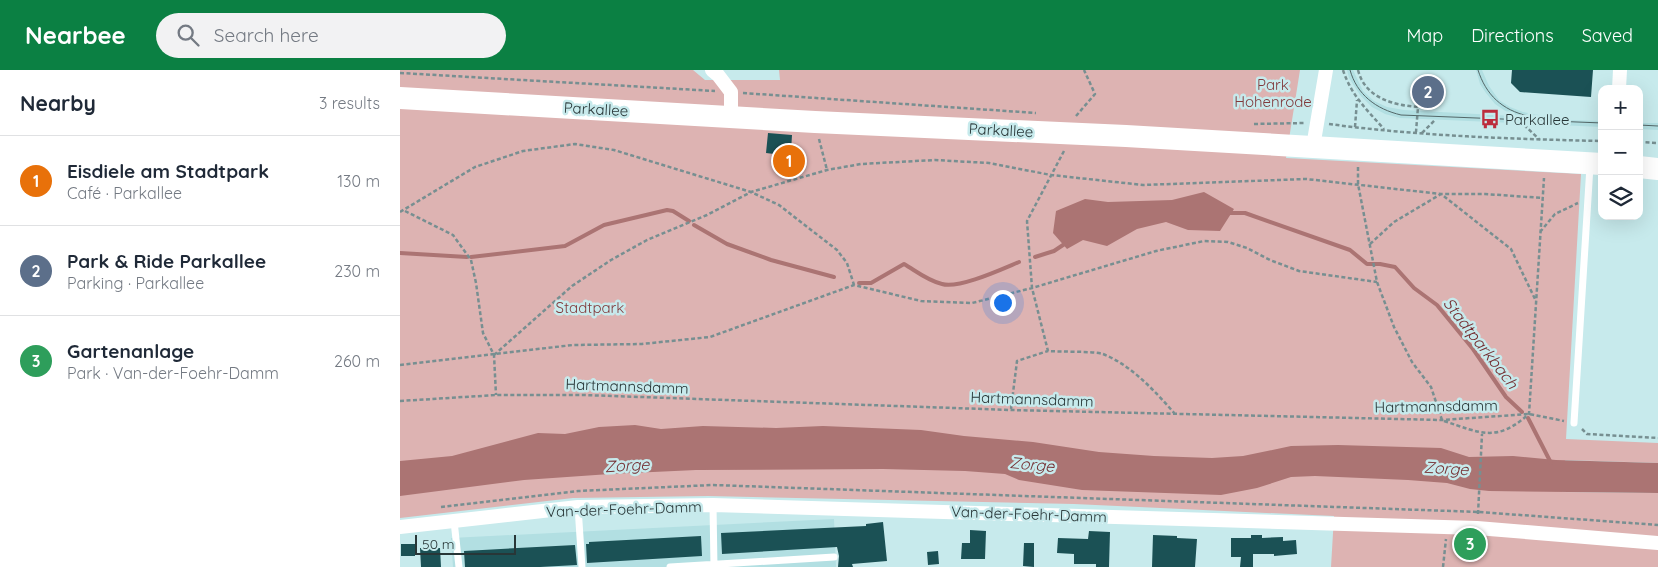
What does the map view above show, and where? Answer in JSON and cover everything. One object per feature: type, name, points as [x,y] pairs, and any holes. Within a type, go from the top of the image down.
[{"type":"main road","name":"Parkallee","points":[[400,98],[731,117],[1078,121],[1313,147],[1596,164]]},
{"type":"main road","points":[[1643,167],[1658,169]]},
{"type":"street","points":[[712,70],[731,92],[731,117]]},
{"type":"street","points":[[1313,147],[1326,70]]},
{"type":"street","points":[[1619,85],[1620,70]]},
{"type":"street","name":"Van-der-Foehr-Damm","points":[[400,527],[578,507],[713,506],[1477,528],[1658,543]]},
{"type":"lane","points":[[1574,423],[1588,198],[1596,164]]},
{"type":"lane","points":[[713,506],[714,566]]},
{"type":"lane","points":[[578,507],[582,567]]},
{"type":"lane","points":[[454,521],[459,567]]},
{"type":"lane","points":[[670,567],[834,558]]},
{"type":"path","points":[[1048,351],[1032,288],[1028,221],[1078,121],[1095,94],[1084,70]]},
{"type":"path","points":[[1343,70],[1349,86],[1358,99],[1386,130]]},
{"type":"path","points":[[1358,70],[1366,88],[1377,97],[1389,102],[1418,107],[1416,132]]},
{"type":"path","points":[[400,73],[731,92],[1036,113]]},
{"type":"path","points":[[1355,127],[1358,99]]},
{"type":"path","points":[[1422,133],[1435,120]]},
{"type":"path","points":[[1246,125],[1317,122],[1422,133],[1540,140],[1598,141]]},
{"type":"path","points":[[1524,126],[1540,140]]},
{"type":"path","points":[[819,137],[827,170]]},
{"type":"path","points":[[1643,142],[1658,143]]},
{"type":"path","points":[[402,211],[475,168],[522,151],[575,144],[614,150],[751,192],[779,205],[837,250],[847,263],[854,285]]},
{"type":"path","points":[[494,355],[572,286],[611,260],[647,240],[707,215],[751,192],[827,170],[861,164],[935,160],[989,163],[1050,175],[1143,185],[1306,179],[1358,184],[1441,194],[1485,194],[1543,198],[1529,414],[1517,424],[1506,430],[1482,434],[1442,420],[1431,387],[1412,362],[1394,327],[1377,282],[1358,184]]},
{"type":"path","points":[[1370,244],[1394,222],[1441,194]]},
{"type":"path","points":[[1441,194],[1511,249],[1536,300]]},
{"type":"path","points":[[1540,232],[1555,214],[1588,198]]},
{"type":"path","points":[[402,211],[453,235],[471,260],[483,334],[494,355],[496,395]]},
{"type":"path","points":[[400,365],[573,345],[642,344],[710,337],[854,285],[921,301],[972,303],[1032,288],[1156,251],[1204,241],[1228,242],[1247,248],[1270,260],[1299,271],[1377,282]]},
{"type":"path","points":[[1011,410],[1017,360],[1048,351],[1102,354],[1126,367],[1156,392],[1175,414]]},
{"type":"path","name":"Hartmannsdamm","points":[[400,401],[496,395],[584,395],[1011,410],[1442,420],[1529,414],[1574,423],[1587,434],[1658,438]]},
{"type":"path","points":[[1479,507],[1482,434]]},
{"type":"path","points":[[1471,512],[1658,524]]},
{"type":"path","points":[[1443,567],[1448,528]]},
{"type":"shaded area","points":[[1347,70],[1353,70],[1363,91],[1374,101],[1387,107],[1404,110],[1513,116],[1495,104],[1486,93],[1480,84],[1476,70],[1482,70],[1489,86],[1499,100],[1510,107],[1523,112],[1566,120],[1598,121],[1598,127],[1400,118],[1385,114],[1372,107],[1360,95],[1349,78]]},
{"type":"shaded area","points":[[1643,123],[1658,123],[1658,130],[1643,129]]},
{"type":"shaded area","points":[[834,519],[836,567],[453,567],[451,538]]},
{"type":"green space","name":"Stadtpark","points":[[400,70],[693,70],[705,80],[780,80],[779,70],[1300,70],[1286,158],[1581,174],[1566,439],[1658,443],[1658,463],[1565,460],[1562,492],[1658,493],[1658,567],[1331,567],[1334,516],[1074,504],[708,496],[573,498],[400,518]]},
{"type":"water","points":[[1204,192],[1234,209],[1220,231],[1188,230],[1166,222],[1137,229],[1107,246],[1083,240],[1067,249],[1053,233],[1056,211],[1085,199],[1108,202],[1172,200]]},
{"type":"water","name":"Zorge","points":[[635,425],[661,429],[703,426],[776,428],[823,426],[921,430],[1033,442],[1099,452],[1212,458],[1243,456],[1291,446],[1338,445],[1441,448],[1469,457],[1513,456],[1556,460],[1658,463],[1658,493],[1489,491],[1470,489],[1447,483],[1315,476],[1291,477],[1257,488],[1221,495],[1082,490],[1019,480],[1005,474],[883,469],[696,470],[610,474],[524,480],[400,496],[400,461],[452,456],[538,433],[565,434],[599,427]]},
{"type":"building","points":[[1512,70],[1593,70],[1591,97],[1520,92],[1511,83]]},
{"type":"building","points":[[768,133],[792,135],[790,168],[773,166],[774,154],[766,153]]},
{"type":"building","points":[[883,522],[887,561],[852,564],[853,567],[838,567],[839,556],[837,547],[722,554],[721,533],[866,526],[866,524]]},
{"type":"building","points":[[970,530],[986,531],[985,559],[961,559],[962,543],[970,543]]},
{"type":"building","points":[[1089,531],[1110,532],[1109,567],[1096,567],[1096,564],[1074,564],[1074,554],[1057,553],[1058,538],[1088,539]]},
{"type":"building","points":[[1153,535],[1197,539],[1195,567],[1152,567]]},
{"type":"building","points":[[1251,535],[1262,535],[1262,538],[1283,537],[1283,541],[1296,540],[1297,554],[1274,556],[1274,554],[1253,554],[1253,567],[1240,567],[1241,557],[1231,557],[1231,538],[1251,538]]},
{"type":"building","points":[[701,536],[702,556],[587,563],[586,544],[589,544],[589,542]]},
{"type":"building","points":[[1024,543],[1034,543],[1034,567],[1023,566]]},
{"type":"building","points":[[401,544],[415,544],[415,556],[401,556]]},
{"type":"building","points":[[575,545],[577,565],[465,567],[464,551]]},
{"type":"building","points":[[420,548],[440,548],[441,567],[421,567]]},
{"type":"building","points":[[938,551],[939,564],[928,565],[927,552]]},
{"type":"waterway","name":"Stadtparkbach","points":[[471,257],[565,246],[604,225],[667,210],[673,211],[689,221]]},
{"type":"waterway","name":"Stadtparkbach","points":[[1228,213],[1245,213],[1350,250],[1367,264],[1395,267],[1414,288],[1437,305],[1473,349],[1506,397],[1522,412]]},
{"type":"waterway","name":"Stadtparkbach","points":[[694,225],[727,244],[771,260],[834,277]]},
{"type":"waterway","name":"Stadtparkbach","points":[[1035,257],[1054,251],[1066,243]]},
{"type":"waterway","name":"Stadtparkbach","points":[[400,253],[467,257]]},
{"type":"waterway","name":"Stadtparkbach","points":[[859,283],[871,283],[904,264],[937,283],[959,284],[1019,262]]},
{"type":"waterway","name":"Stadtparkbach","points":[[1528,418],[1551,463]]},
{"type":"tram line","points":[[1350,70],[1357,87],[1369,100],[1383,109],[1401,115],[1598,123]]},
{"type":"tram line","points":[[1478,70],[1481,79],[1496,100],[1510,110],[1528,116]]},
{"type":"tram line","points":[[1643,125],[1658,126]]},
{"type":"place","name":"Park & Ride Parkallee","points":[[1428,92]]},
{"type":"place","name":"Parkallee","points":[[1490,119]]},
{"type":"place","name":"Eisdiele am Stadtpark","points":[[789,161]]},
{"type":"place","name":"Gartenanlage","points":[[1470,544]]},
{"type":"park label","name":"Park Hohenrode","points":[[1273,92]]}]
